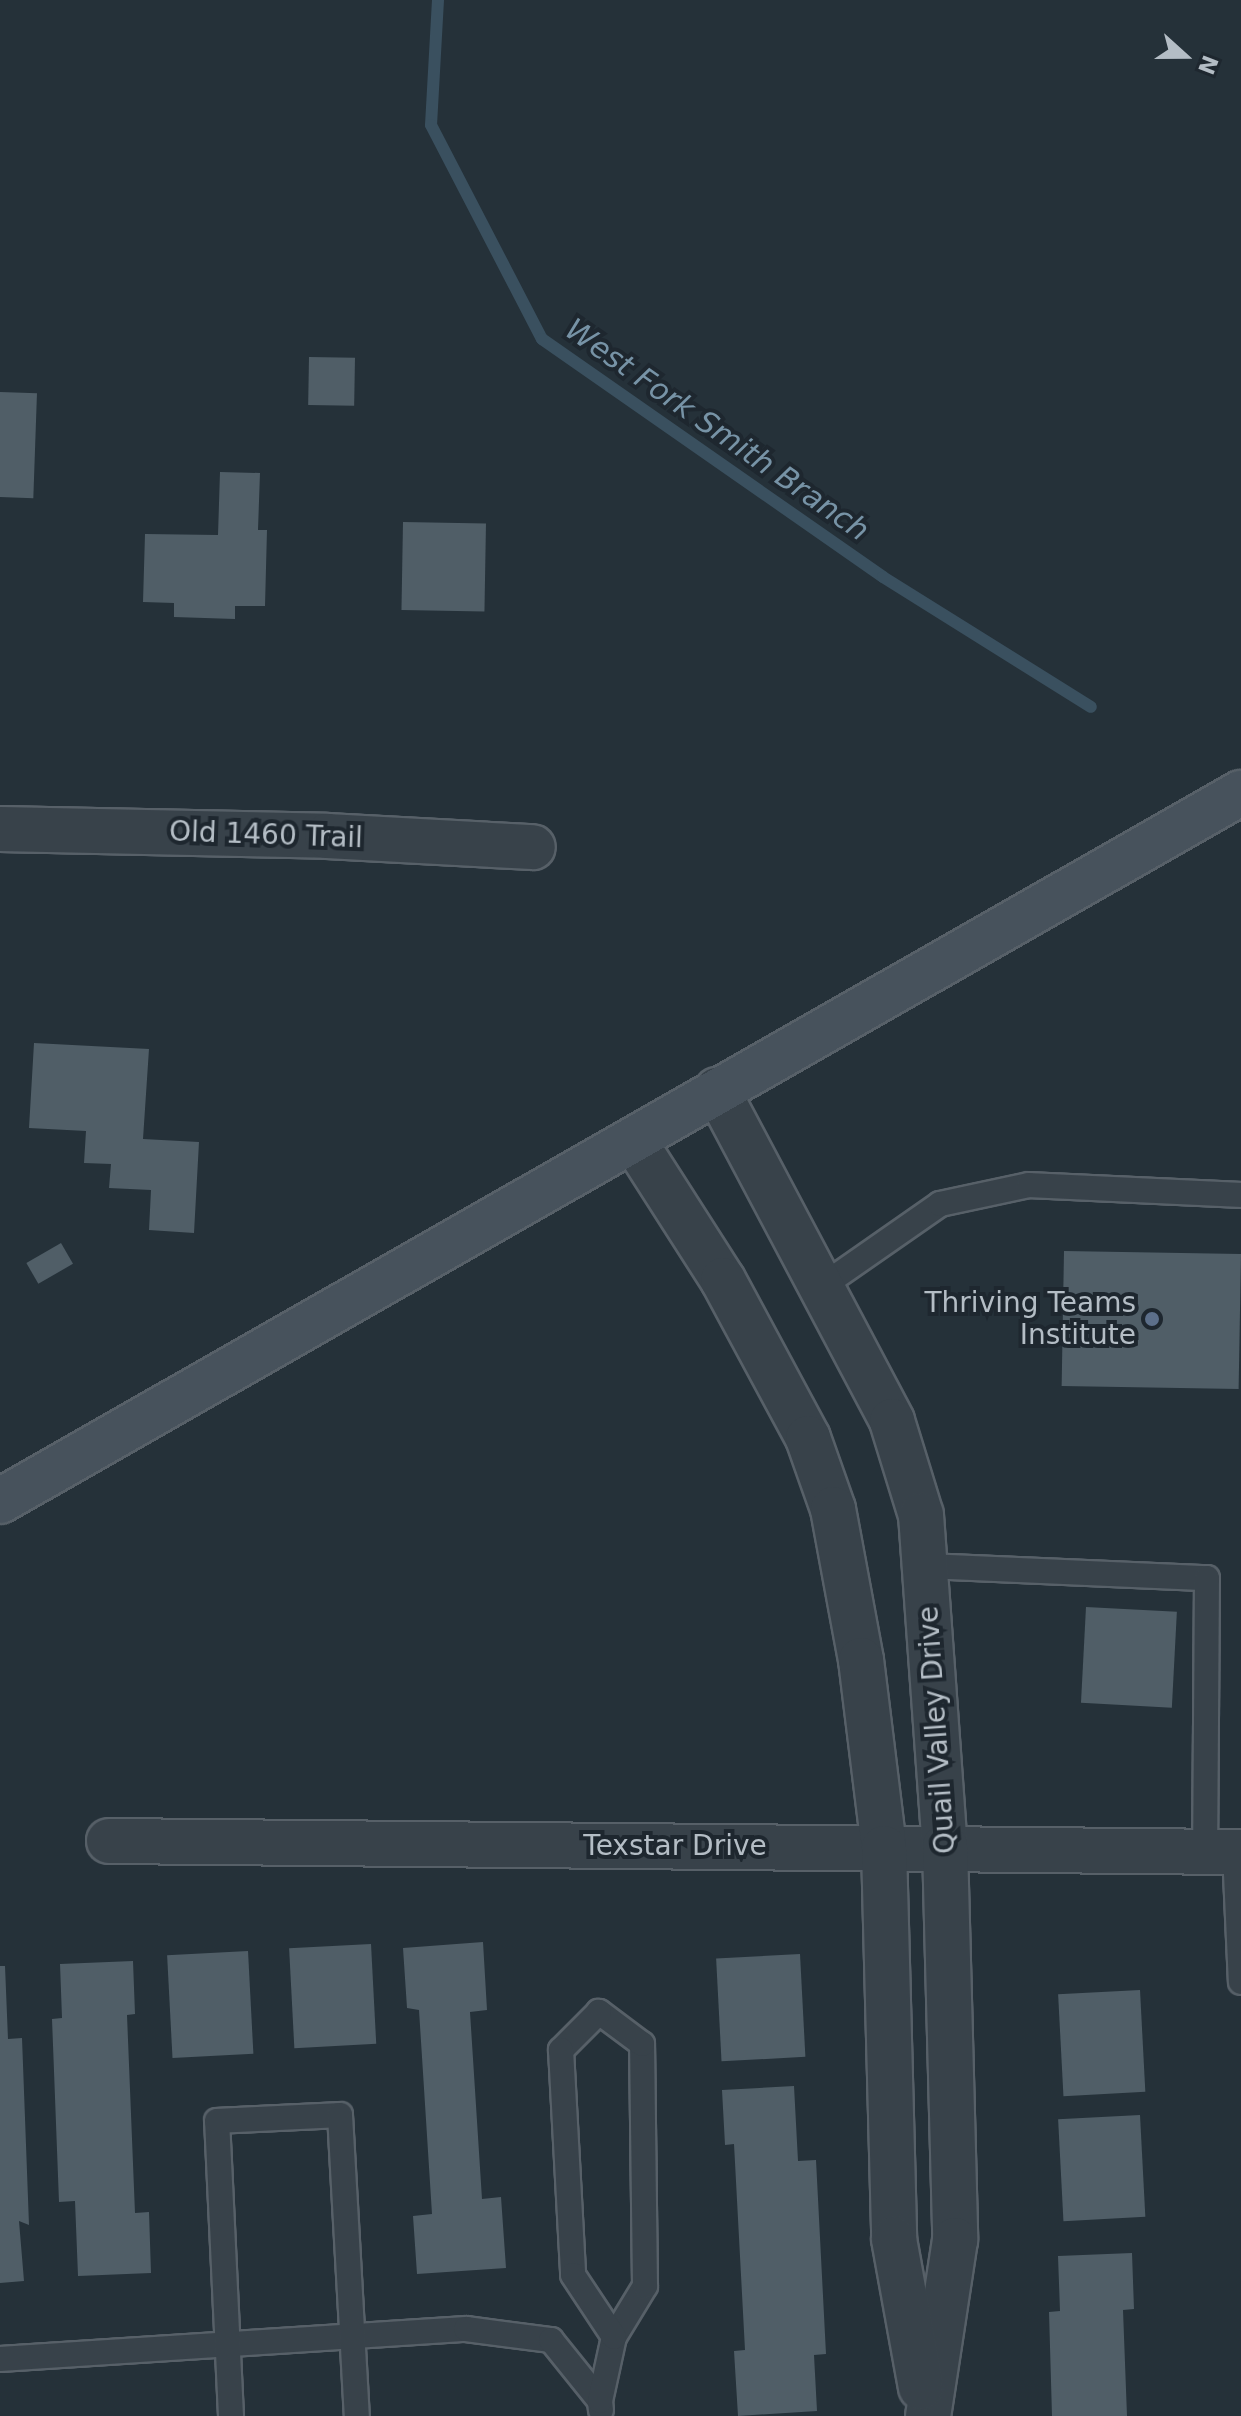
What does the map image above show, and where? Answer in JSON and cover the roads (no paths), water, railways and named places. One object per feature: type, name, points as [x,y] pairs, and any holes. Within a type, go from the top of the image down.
[{"type":"main road","points":[[0,1501],[1241,793]]},
{"type":"street","name":"Old 1460 Trail","points":[[0,829],[327,836],[533,847]]},
{"type":"street","name":"Quail Valley Drive","points":[[717,1090],[892,1421],[921,1515],[945,1846],[955,2240],[927,2416]]},
{"type":"street","name":"Quail Valley Drive","points":[[634,1141],[723,1280],[808,1438],[833,1509],[861,1660],[884,1848],[894,2239],[927,2416]]},
{"type":"street","name":"Texstar Drive","points":[[109,1841],[945,1846],[1227,1852]]},
{"type":"lane","points":[[821,1287],[940,1204],[1029,1185],[1241,1195]]},
{"type":"lane","points":[[927,1566],[1207,1578],[1227,1852],[1241,1982]]},
{"type":"lane","points":[[601,2408],[614,2337],[645,2286],[642,2044],[599,2012],[561,2050],[573,2275],[614,2337]]},
{"type":"lane","points":[[231,2416],[217,2121],[340,2115],[355,2336],[357,2416]]},
{"type":"lane","points":[[0,2359],[466,2329],[551,2340],[601,2408]]},
{"type":"waterway","name":"West Fork Smith Branch","points":[[438,0],[431,125],[542,339],[883,577],[1091,707]]},
{"type":"place","name":"Thriving Teams Institute","points":[[1152,1319]]}]
